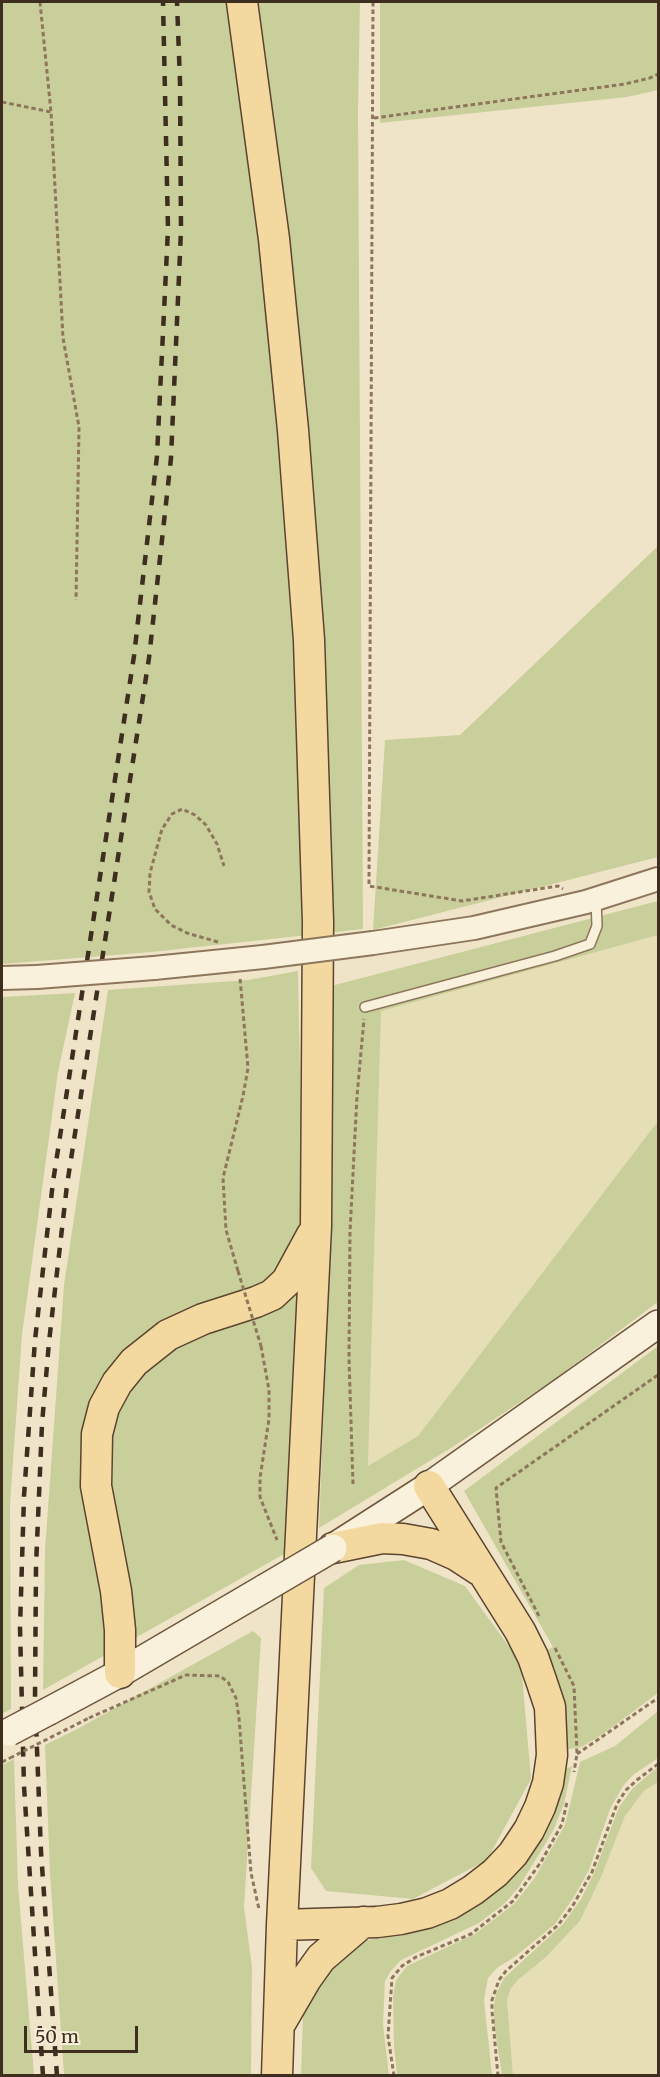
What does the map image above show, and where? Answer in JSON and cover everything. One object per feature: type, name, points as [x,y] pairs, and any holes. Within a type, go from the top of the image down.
[{"type":"main road","points":[[242,2],[261,130],[294,441],[309,640],[318,922],[316,1227],[276,2076]]},
{"type":"main road","points":[[120,1673],[120,1630],[116,1591],[96,1486],[97,1434],[104,1407],[117,1383],[134,1362],[168,1335],[202,1319],[272,1295],[287,1281],[316,1227]]},
{"type":"main road","points":[[7,1742],[49,1711],[120,1673],[333,1548],[429,1486],[658,1324]]},
{"type":"main road","points":[[282,1925],[401,1919],[427,1913],[450,1904],[495,1873],[513,1854],[529,1830],[540,1807],[548,1783],[552,1755],[550,1707],[533,1657],[520,1631],[429,1486]]},
{"type":"main road","points":[[333,1548],[382,1538],[403,1539],[431,1544],[456,1555],[482,1572]]},
{"type":"main road","points":[[277,2030],[306,1979],[321,1958],[363,1922]]},
{"type":"street","points":[[2,978],[154,968],[263,957],[474,928],[591,901],[658,879]]},
{"type":"lane","points":[[365,1007],[590,944],[597,926],[591,901]]},
{"type":"path","points":[[40,2],[51,112],[63,338],[79,427],[76,600]]},
{"type":"path","points":[[373,2],[369,886],[462,901],[558,886],[591,901]]},
{"type":"path","points":[[374,118],[625,84],[658,74]]},
{"type":"path","points":[[2,102],[51,112]]},
{"type":"path","points":[[222,942],[187,933],[171,925],[155,909],[149,891],[150,873],[162,829],[172,814],[183,809],[195,815],[206,825],[217,844],[224,866]]},
{"type":"path","points":[[240,974],[248,1068],[223,1178],[226,1230],[261,1346],[269,1390],[269,1419],[260,1478],[260,1497],[278,1544]]},
{"type":"path","points":[[353,1484],[350,1232],[357,1096],[365,1007]]},
{"type":"path","points":[[543,1624],[501,1542],[496,1488],[658,1375]]},
{"type":"path","points":[[553,1645],[574,1686],[577,1754],[573,1779]]},
{"type":"path","points":[[2,1762],[7,1742],[89,1718],[186,1675],[220,1676],[228,1682],[236,1698],[251,1873],[260,1912],[261,1889]]},
{"type":"path","points":[[577,1754],[658,1698]]},
{"type":"path","points":[[498,2076],[492,2000],[499,1980],[506,1971],[558,1925],[572,1907],[592,1872],[617,1804],[637,1780],[658,1764]]},
{"type":"path","points":[[394,2076],[388,2036],[392,1978],[402,1966],[416,1958],[471,1934],[513,1901],[541,1862],[562,1824],[567,1802]]},
{"type":"shaded area","points":[[658,935],[658,1121],[418,1436],[368,1467],[381,1010]]},
{"type":"shaded area","points":[[658,1782],[658,2075],[513,2075],[507,2000],[511,1988],[545,1958],[580,1921],[601,1877],[625,1816],[644,1791]]},
{"type":"green space","points":[[2,2],[360,2],[358,112],[363,929],[152,952],[2,964]]},
{"type":"green space","points":[[380,2],[658,2],[658,90],[627,97],[380,123]]},
{"type":"green space","points":[[658,546],[658,857],[373,930],[385,740],[460,735]]},
{"type":"green space","points":[[658,901],[658,935],[381,1011],[368,1466],[418,1436],[658,1121],[658,1302],[552,1381],[451,1448],[319,1528],[329,1268],[331,986]]},
{"type":"green space","points":[[298,971],[304,1279],[293,1549],[43,1690],[45,1550],[64,1285],[108,990],[248,980]]},
{"type":"green space","points":[[75,993],[58,1072],[22,1335],[10,1504],[11,1709],[2,1714],[2,997]]},
{"type":"green space","points":[[658,1346],[658,1693],[582,1747],[564,1750],[546,1651],[553,1647],[464,1491]]},
{"type":"green space","points":[[404,1560],[465,1586],[521,1663],[531,1779],[487,1860],[413,1899],[326,1891],[311,1868],[324,1588],[359,1565]]},
{"type":"green space","points":[[253,1631],[261,1638],[244,1907],[252,1967],[251,2075],[64,2075],[50,1874],[45,1745]]},
{"type":"green space","points":[[658,1711],[658,1758],[633,1775],[623,1786],[610,1809],[589,1870],[574,1897],[555,1924],[516,1956],[497,1968],[488,1978],[484,2000],[492,2075],[397,2075],[393,1997],[396,1980],[407,1966],[475,1934],[514,1904],[534,1879],[565,1825],[580,1762],[615,1746]]},
{"type":"green space","points":[[14,1759],[18,1885],[34,2075],[2,2075],[2,1765]]},
{"type":"green space","points":[[572,1766],[564,1804],[553,1831],[519,1887],[504,1904],[479,1923],[401,1960],[385,1981],[383,2024],[389,2075],[301,2076],[303,2012],[309,1991],[347,1945],[436,1925],[562,1771]]},
{"type":"green space","points":[[658,1767],[658,1782],[644,1791],[625,1816],[601,1877],[580,1921],[545,1958],[511,1988],[507,2000],[513,2075],[502,2075],[494,2024],[494,2005],[496,1994],[504,1978],[563,1924],[581,1899],[594,1873],[619,1807],[633,1788]]},
{"type":"railway","points":[[43,2076],[24,1786],[20,1628],[24,1496],[35,1340],[53,1182],[134,656],[157,456],[168,229],[163,2]]},
{"type":"railway","points":[[57,2076],[41,1852],[35,1698],[36,1566],[42,1424],[67,1185],[149,658],[171,458],[181,230],[177,2]]}]
